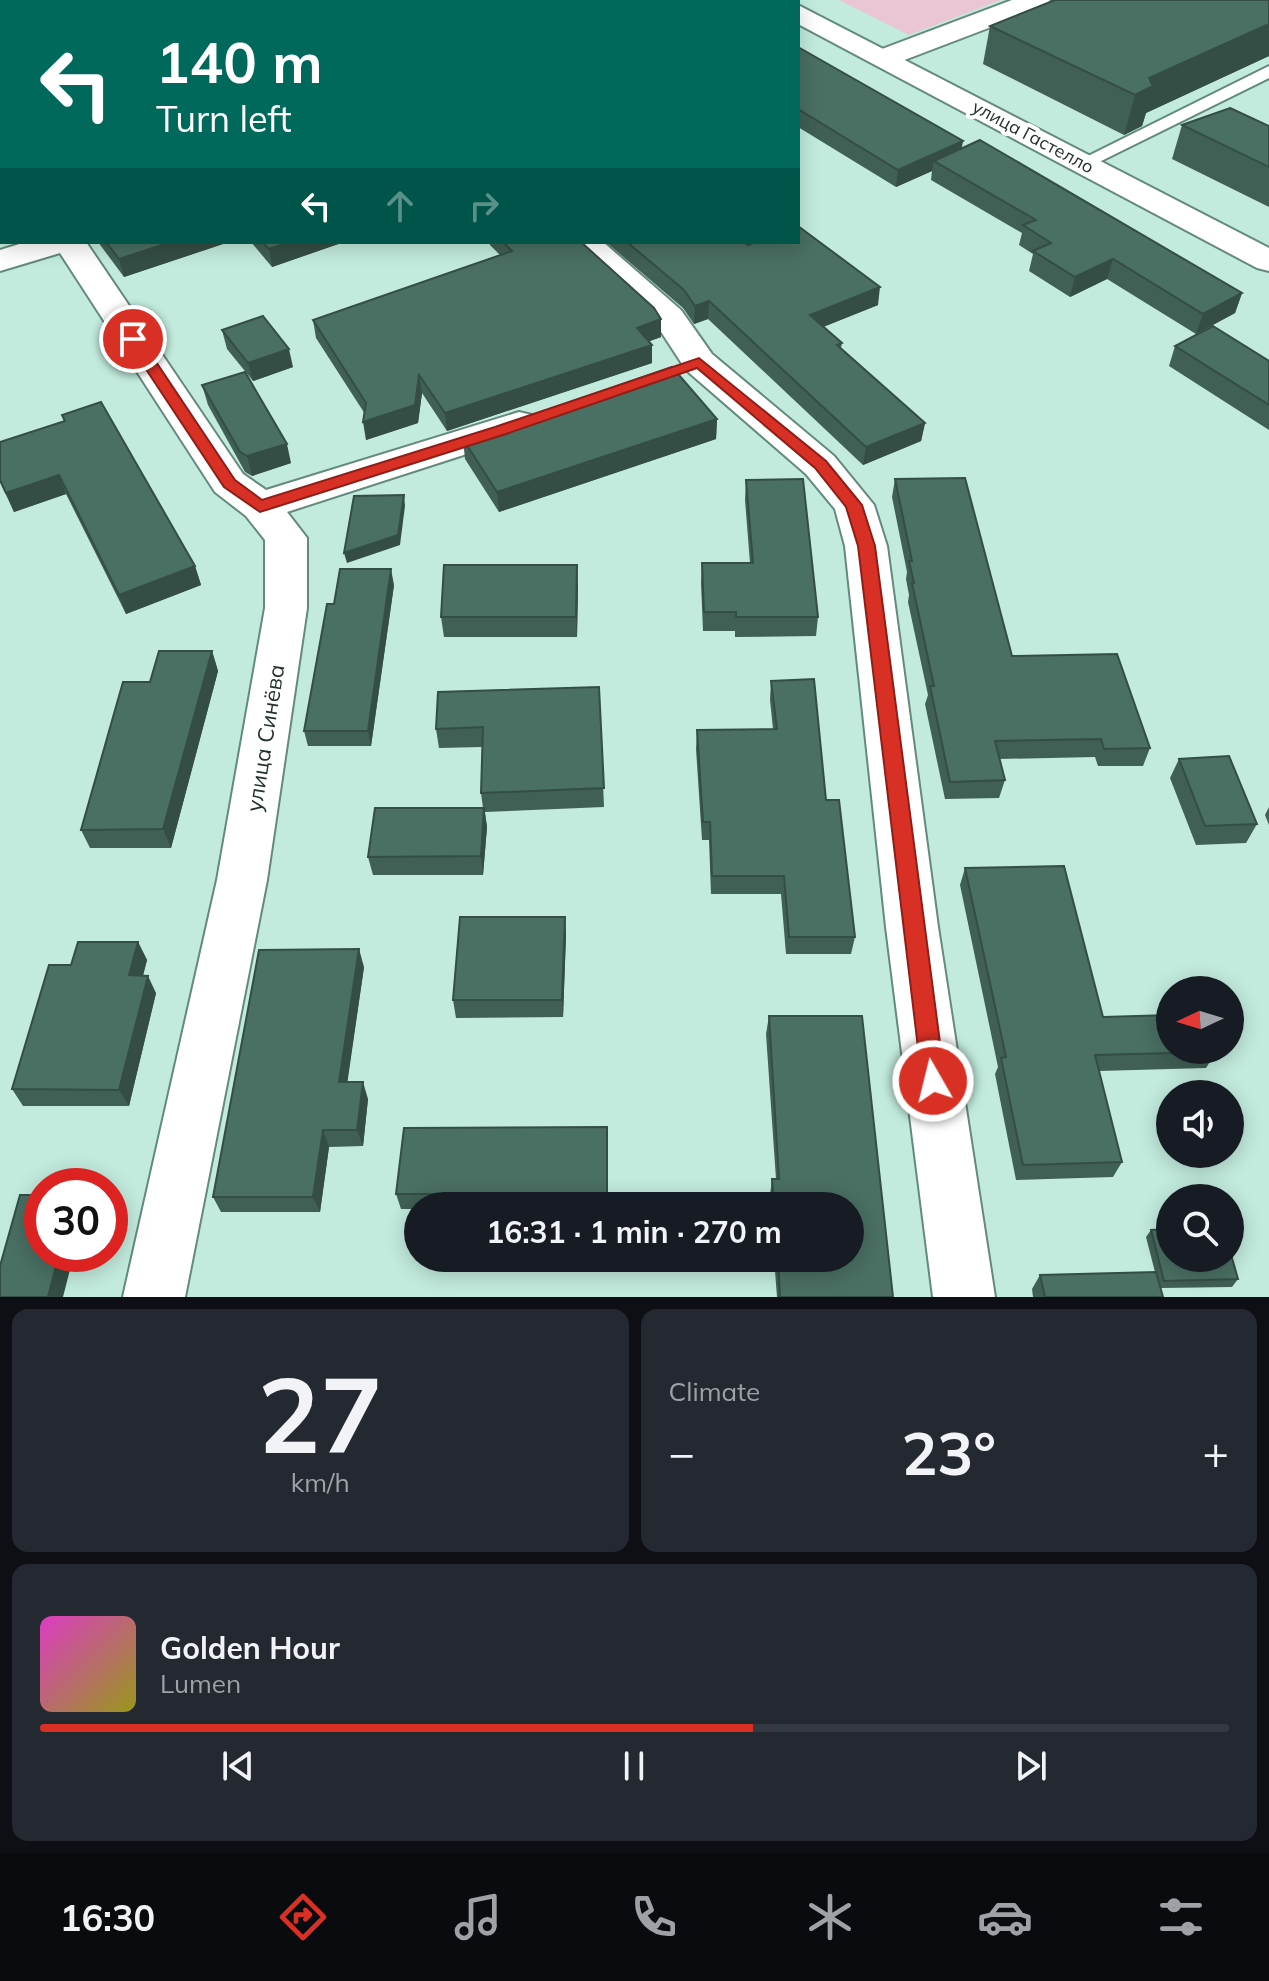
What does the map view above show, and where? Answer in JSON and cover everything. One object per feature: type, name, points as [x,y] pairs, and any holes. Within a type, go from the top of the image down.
[{"type":"street","points":[[884,58],[1037,0]]},
{"type":"street","name":"улица Гастелло","points":[[800,14],[1269,261]]},
{"type":"street","points":[[0,261],[54,244]]},
{"type":"street","name":"улица Синёва","points":[[70,244],[229,483],[260,506],[286,538],[286,608],[242,880],[154,1297]]},
{"type":"street","points":[[585,244],[669,317],[685,367],[820,465],[854,505],[866,546],[912,927],[964,1297]]},
{"type":"street","points":[[260,506],[557,411]]},
{"type":"lane","points":[[1083,163],[1269,71]]},
{"type":"shaded area","points":[[839,0],[1001,0],[909,35]]},
{"type":"building","points":[[1055,0],[1269,0],[1269,24],[1149,78],[1153,86],[1135,95],[990,26]]},
{"type":"building","points":[[800,48],[963,141],[898,170],[800,110]]},
{"type":"building","points":[[1230,108],[1269,126],[1269,167],[1182,125]]},
{"type":"building","points":[[980,140],[1242,293],[1203,314],[1113,259],[1075,277],[1033,251],[1051,243],[1023,225],[1036,220],[934,161]]},
{"type":"building","points":[[800,227],[880,287],[810,315],[842,343],[837,345],[925,423],[866,447],[709,301],[695,306],[684,290],[629,244],[800,244]]},
{"type":"building","points":[[108,244],[165,244],[119,259]]},
{"type":"building","points":[[264,244],[284,244],[269,249]]},
{"type":"building","points":[[505,244],[583,244],[654,308],[661,319],[637,328],[652,345],[445,413],[419,375],[415,405],[363,422],[366,403],[313,320],[512,251]]},
{"type":"building","points":[[263,316],[289,349],[248,363],[222,330]]},
{"type":"building","points":[[1213,326],[1269,361],[1269,405],[1175,346]]},
{"type":"building","points":[[672,367],[717,419],[497,492],[463,439]]},
{"type":"building","points":[[245,372],[287,444],[247,456],[240,452],[202,385]]},
{"type":"building","points":[[101,402],[195,566],[119,595],[59,475],[6,493],[0,480],[0,442],[65,421],[62,415]]},
{"type":"building","points":[[965,478],[1012,656],[1117,654],[1150,748],[1104,749],[1101,739],[995,741],[1005,780],[950,782],[930,686],[934,686],[912,583],[909,561],[912,561],[895,479]]},
{"type":"building","points":[[803,479],[818,617],[736,617],[736,612],[704,612],[702,563],[753,563],[746,480]]},
{"type":"building","points":[[404,495],[398,535],[344,553],[354,496]]},
{"type":"building","points":[[444,565],[577,565],[576,617],[441,617]]},
{"type":"building","points":[[340,569],[391,569],[368,731],[304,731],[327,604],[334,604]]},
{"type":"building","points":[[159,651],[212,651],[163,829],[81,830],[123,682],[150,682]]},
{"type":"building","points":[[814,679],[826,800],[839,800],[855,937],[789,937],[784,876],[712,876],[710,822],[703,822],[697,730],[777,729],[771,681]]},
{"type":"building","points":[[599,687],[604,788],[481,793],[483,727],[436,729],[438,692]]},
{"type":"building","points":[[1229,756],[1257,824],[1205,826],[1179,759]]},
{"type":"building","points":[[375,808],[484,808],[481,856],[368,857]]},
{"type":"building","points":[[1064,866],[1103,1017],[1156,1015],[1156,1053],[1095,1055],[1122,1162],[1023,1165],[1001,1058],[1006,1057],[965,868]]},
{"type":"building","points":[[460,917],[565,917],[562,1000],[453,1000]]},
{"type":"building","points":[[78,942],[138,942],[129,975],[148,976],[119,1090],[12,1089],[49,965],[71,965]]},
{"type":"building","points":[[359,949],[339,1082],[363,1082],[357,1130],[323,1130],[313,1197],[213,1197],[259,950]]},
{"type":"building","points":[[769,1016],[862,1016],[893,1297],[780,1297],[779,1272],[864,1272],[864,1192],[773,1192],[772,1179],[779,1179]]},
{"type":"building","points":[[607,1127],[607,1192],[396,1194],[404,1128]]},
{"type":"building","points":[[20,1195],[24,1195],[24,1272],[54,1272],[48,1297],[0,1297],[0,1266]]},
{"type":"building","points":[[1151,1230],[1156,1230],[1156,1250]]},
{"type":"building","points":[[1156,1272],[1163,1297],[1045,1297],[1040,1275]]},
{"type":"building","points":[[1162,1272],[1236,1272],[1238,1279],[1164,1281]]},
{"type":"route","points":[[133,339],[229,483],[260,506],[501,431],[699,362],[820,465],[854,505],[866,546],[933,1081]]}]
